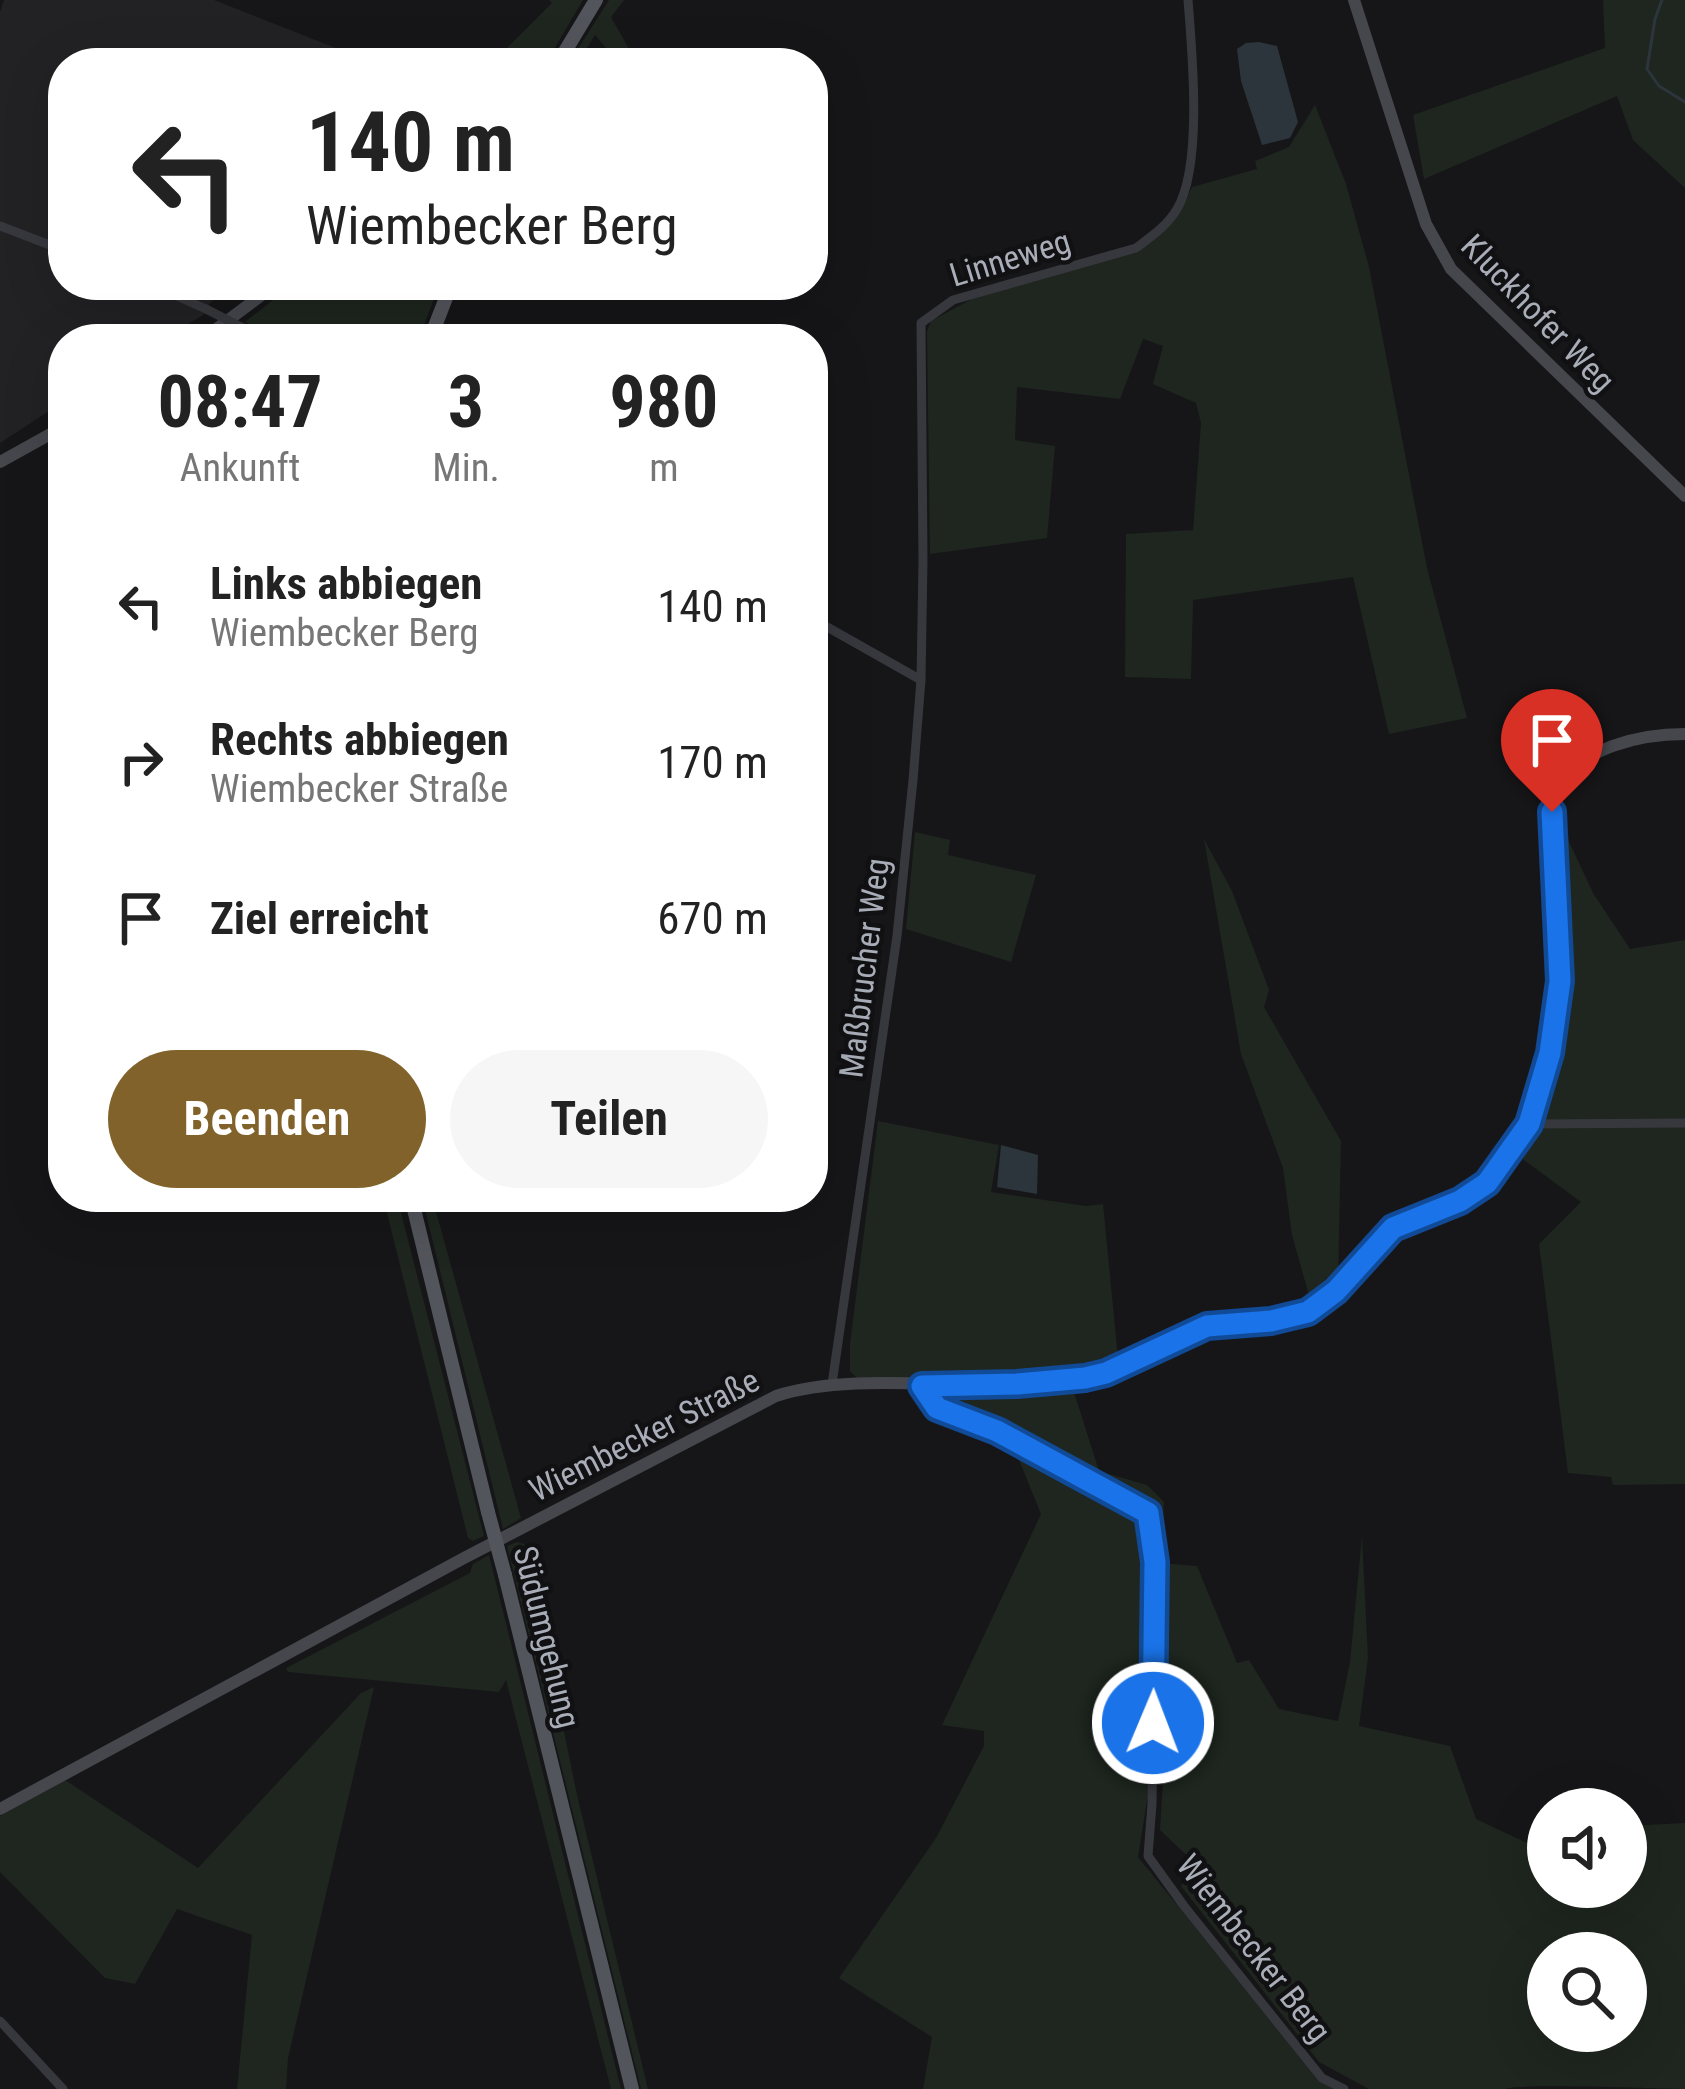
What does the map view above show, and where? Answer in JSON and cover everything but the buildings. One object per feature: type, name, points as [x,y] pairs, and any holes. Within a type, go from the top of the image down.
[{"type":"main road","points":[[567,48],[596,0]]},
{"type":"main road","name":"Südumgehung","points":[[415,1212],[632,2089]]},
{"type":"street","name":"Linneweg","points":[[921,680],[921,323],[953,301],[1136,248],[1161,230],[1179,206],[1190,177],[1188,0]]},
{"type":"street","name":"Kluckhofer Weg","points":[[1354,0],[1426,224],[1451,269],[1685,496]]},
{"type":"street","points":[[0,226],[48,244]]},
{"type":"street","points":[[186,300],[237,324]]},
{"type":"street","points":[[223,324],[255,300]]},
{"type":"street","points":[[0,462],[48,435]]},
{"type":"street","points":[[828,627],[921,680]]},
{"type":"street","name":"Maßbrucher Weg","points":[[832,1384],[897,935],[921,680]]},
{"type":"street","name":"Wiembecker Straße","points":[[0,1809],[742,1410],[793,1391],[832,1384],[1017,1384],[1085,1378],[1106,1373],[1207,1326],[1271,1321],[1308,1312],[1336,1291],[1393,1228],[1460,1201],[1487,1183],[1529,1124],[1550,1053],[1559,998],[1551,824],[1556,795],[1572,770],[1600,752],[1645,738],[1685,734]]},
{"type":"street","points":[[1529,1124],[1685,1123]]},
{"type":"street","name":"Wiembecker Berg","points":[[922,1386],[937,1408],[997,1431],[1148,1513],[1155,1562],[1148,1856],[1322,2078],[1344,2089]]},
{"type":"street","points":[[0,2021],[63,2089]]},
{"type":"shaded area","points":[[4,0],[214,0],[336,48],[48,48],[48,300],[214,300],[188,324],[48,324],[48,412],[0,443],[0,12]]},
{"type":"shaded area","points":[[549,0],[583,0],[555,48],[507,48],[552,3]]},
{"type":"shaded area","points":[[609,0],[624,0],[611,17],[629,48],[606,48],[595,35],[587,48],[579,48]]},
{"type":"shaded area","points":[[1603,0],[1685,0],[1685,188],[1633,140],[1617,96],[1424,179],[1413,115],[1605,48]]},
{"type":"shaded area","points":[[1259,42],[1277,46],[1298,122],[1290,138],[1262,145],[1241,81],[1237,49]]},
{"type":"shaded area","points":[[1315,105],[1346,184],[1369,267],[1427,568],[1467,718],[1389,734],[1353,577],[1193,600],[1191,679],[1125,677],[1126,534],[1193,530],[1201,423],[1196,403],[1153,384],[1163,346],[1143,339],[1120,399],[1017,387],[1015,440],[1055,446],[1047,538],[930,554],[927,332],[931,321],[972,299],[1139,250],[1171,223],[1192,187],[1257,169],[1255,161],[1289,147]]},
{"type":"shaded area","points":[[273,300],[433,300],[425,324],[245,322]]},
{"type":"shaded area","points":[[1558,818],[1593,893],[1630,949],[1685,940],[1685,1119],[1541,1121],[1566,1009]]},
{"type":"shaded area","points":[[915,832],[950,840],[948,855],[1036,875],[1011,962],[906,929]]},
{"type":"shaded area","points":[[1204,839],[1232,891],[1269,990],[1264,1007],[1341,1141],[1338,1281],[1310,1299],[1292,1235],[1283,1168],[1241,1054]]},
{"type":"shaded area","points":[[878,1121],[999,1145],[991,1192],[1086,1206],[1103,1204],[1118,1358],[1101,1369],[1067,1375],[860,1381],[850,1371],[850,1344]]},
{"type":"shaded area","points":[[1685,1127],[1685,1484],[1613,1485],[1611,1477],[1568,1473],[1539,1244],[1581,1202],[1516,1154],[1533,1130]]},
{"type":"shaded area","points":[[1001,1145],[1038,1155],[1037,1194],[997,1187]]},
{"type":"shaded area","points":[[387,1212],[401,1212],[484,1536],[468,1538]]},
{"type":"shaded area","points":[[426,1212],[436,1212],[521,1518],[503,1529]]},
{"type":"shaded area","points":[[1073,1389],[1099,1471],[1147,1485],[1164,1502],[1160,1563],[1197,1566],[1237,1663],[1249,1660],[1279,1709],[1338,1721],[1350,1662],[1362,1536],[1368,1658],[1359,1726],[1450,1746],[1476,1819],[1527,1843],[1527,1908],[1647,1908],[1647,1825],[1685,1823],[1685,2089],[1369,2089],[1319,2062],[1181,1886],[1198,1866],[1160,1830],[1166,1682],[1138,1857],[1320,2080],[1337,2089],[923,2089],[932,2037],[839,1978],[936,1838],[984,1746],[984,1731],[942,1725],[1041,1514],[1015,1450],[931,1409],[930,1397],[952,1392]]},
{"type":"shaded area","points":[[524,1544],[528,1555],[577,1795],[648,2089],[641,2089],[507,1546]]},
{"type":"shaded area","points":[[489,1555],[621,2089],[611,2089],[506,1680],[499,1692],[288,1672],[286,1668],[470,1573],[473,1564]]},
{"type":"shaded area","points":[[374,1687],[288,2058],[286,2089],[237,2089],[252,1935],[177,1909],[135,1984],[105,1978],[0,1872],[0,1816],[65,1780],[198,1868],[361,1693]]},
{"type":"waterway","points":[[1662,0],[1647,69],[1659,86],[1685,102]]},
{"type":"route","points":[[1153,1723],[1155,1562],[1148,1513],[997,1431],[937,1408],[922,1386],[1085,1378],[1125,1365],[1207,1326],[1271,1321],[1308,1312],[1325,1302],[1393,1228],[1460,1201],[1487,1183],[1529,1124],[1550,1053],[1560,981],[1552,812]]}]
